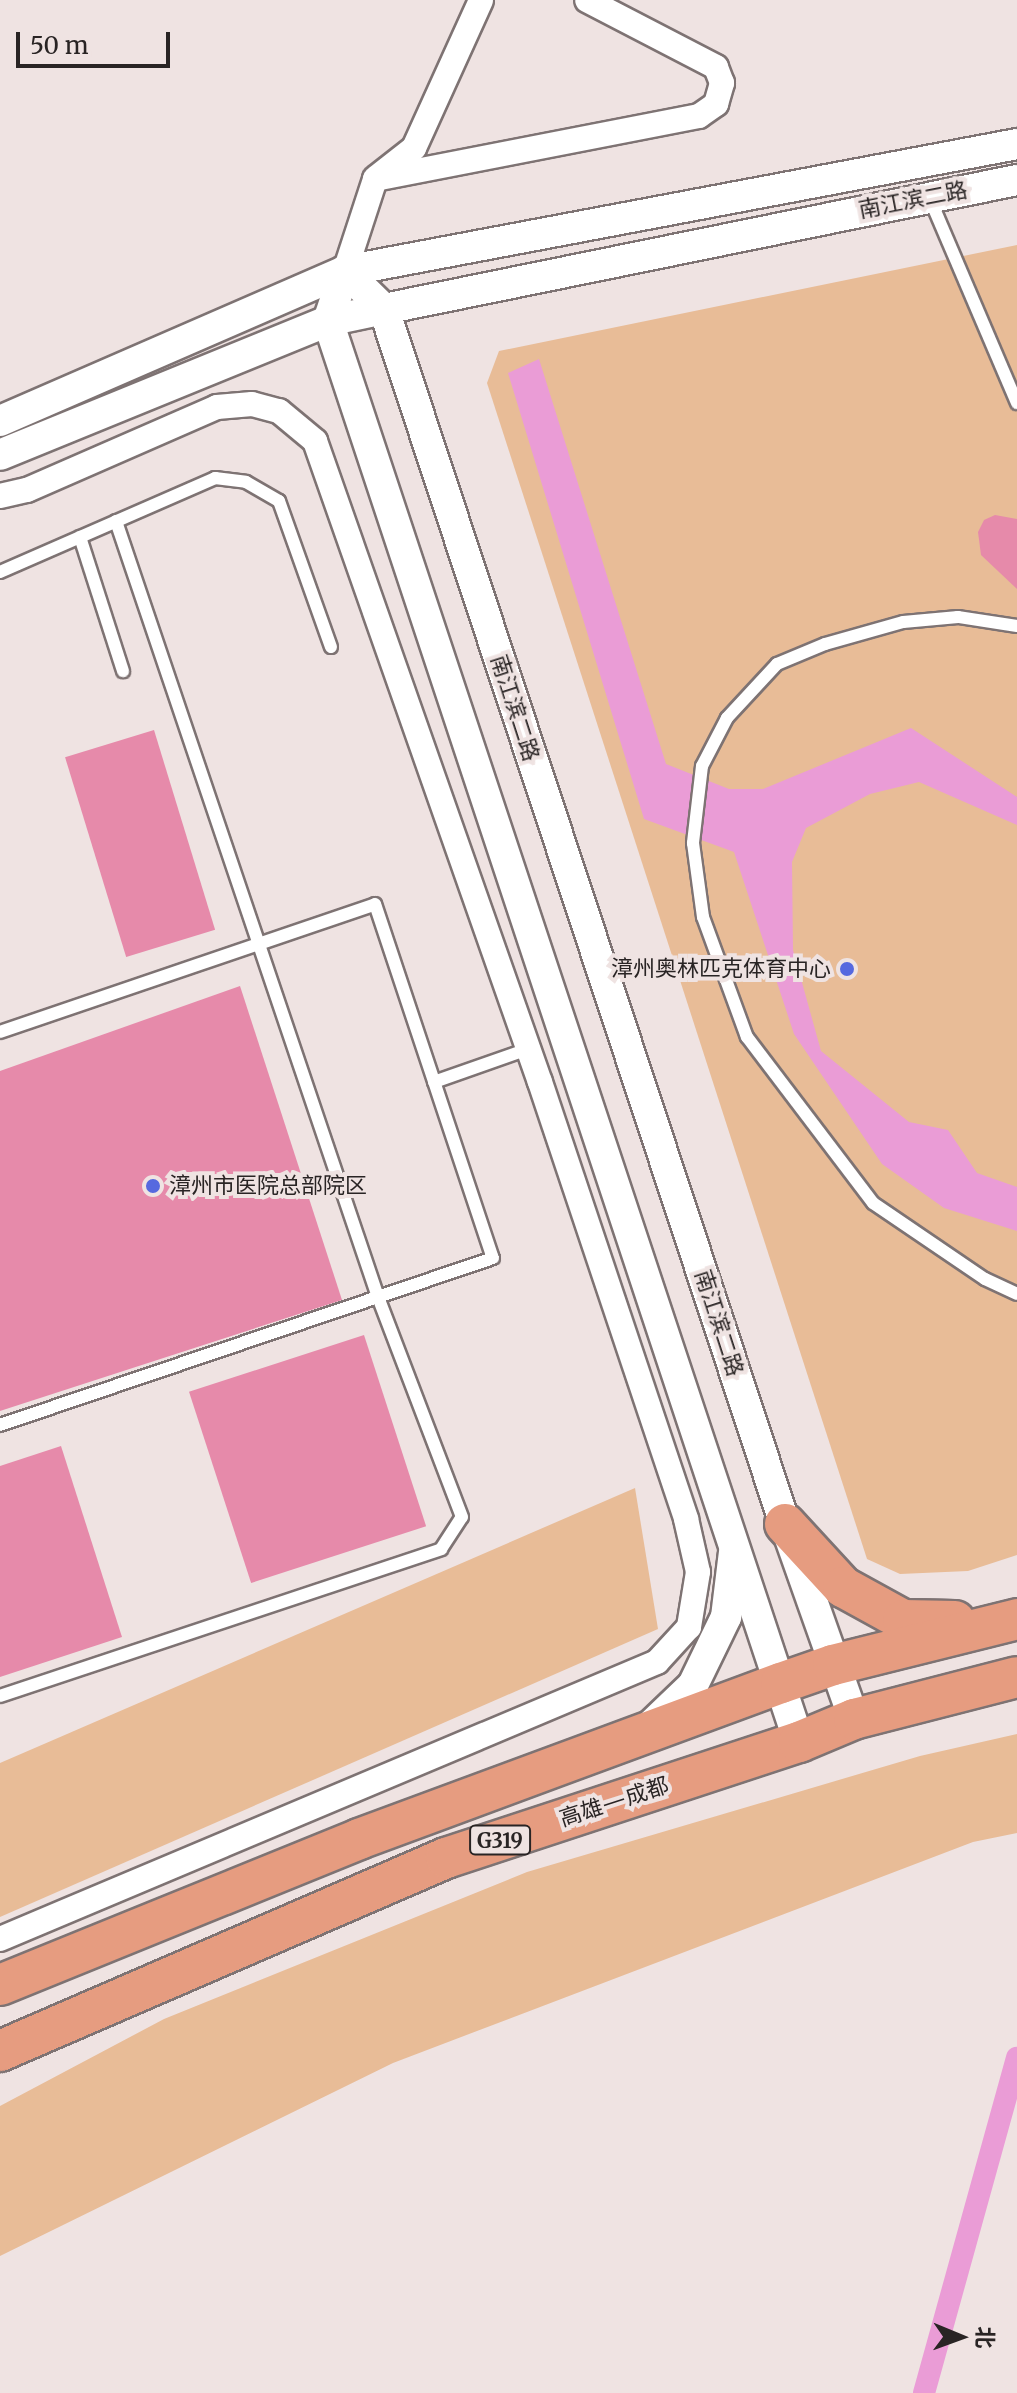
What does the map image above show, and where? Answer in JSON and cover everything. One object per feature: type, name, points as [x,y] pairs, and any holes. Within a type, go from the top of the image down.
[{"type":"highway","points":[[785,1524],[843,1587],[903,1620],[1010,1620]]},
{"type":"highway","name":"G319","points":[[0,1985],[359,1839],[781,1683],[833,1665],[1010,1620]]},
{"type":"highway","name":"高雄—成都","points":[[0,2051],[446,1858],[799,1742],[854,1719],[1017,1677]]},
{"type":"street","points":[[481,0],[414,148],[375,179],[328,321],[799,1742]]},
{"type":"street","points":[[375,179],[699,116],[716,104],[722,83],[716,67],[587,0]]},
{"type":"street","name":"南江滨二路","points":[[0,421],[345,271],[1017,144]]},
{"type":"street","name":"南江滨二路","points":[[854,1719],[785,1524],[384,309],[1017,180]]},
{"type":"street","points":[[345,271],[384,309]]},
{"type":"street","points":[[0,455],[328,321],[384,309]]},
{"type":"street","points":[[0,496],[27,490],[217,407],[252,404],[279,411],[315,441],[528,1049],[686,1519],[698,1572],[689,1627],[657,1662],[615,1684],[0,1939]]},
{"type":"street","points":[[641,1735],[693,1685],[726,1617],[735,1542]]},
{"type":"lane","points":[[929,196],[1017,403]]},
{"type":"lane","points":[[0,572],[215,478],[246,482],[279,501],[331,647]]},
{"type":"lane","points":[[0,1696],[441,1549],[462,1517],[378,1297],[116,521]]},
{"type":"lane","points":[[80,537],[123,671]]},
{"type":"lane","points":[[1015,623],[958,617],[903,622],[825,644],[777,664],[727,718],[702,766],[693,843],[703,917],[747,1037],[873,1203],[985,1279],[1017,1294]]},
{"type":"lane","points":[[0,1032],[375,904],[493,1258],[0,1425]]},
{"type":"lane","points":[[434,1082],[528,1049]]},
{"type":"shaded area","name":"漳州奥林匹克体育中心","points":[[1017,245],[1017,1555],[968,1571],[900,1574],[867,1559],[487,383],[499,351]]},
{"type":"shaded area","points":[[539,359],[666,764],[729,789],[763,789],[911,728],[1017,797],[1017,825],[919,782],[870,794],[806,828],[792,862],[793,950],[821,1051],[909,1122],[948,1130],[977,1173],[1017,1187],[1017,1231],[944,1208],[882,1164],[794,1034],[734,852],[644,819],[508,373]]},
{"type":"shaded area","points":[[635,1488],[658,1629],[0,1917],[0,1763]]},
{"type":"shaded area","points":[[1017,1734],[1017,1833],[973,1842],[393,2063],[0,2256],[0,2106],[164,2019],[527,1872],[920,1756]]},
{"type":"building","points":[[995,515],[1017,519],[1017,589],[981,555],[978,532],[984,520]]},
{"type":"building","points":[[154,730],[215,930],[126,957],[65,757]]},
{"type":"building","name":"漳州市医院总部院区","points":[[240,986],[342,1300],[0,1411],[0,1071]]},
{"type":"building","points":[[364,1335],[426,1526],[251,1583],[189,1392]]},
{"type":"building","points":[[61,1446],[122,1637],[0,1677],[0,1466]]},
{"type":"waterway","points":[[924,2393],[1017,2058]]},
{"type":"place","name":"漳州奥林匹克体育中心","points":[[847,969]]},
{"type":"place","name":"漳州市医院总部院区","points":[[153,1186]]}]
